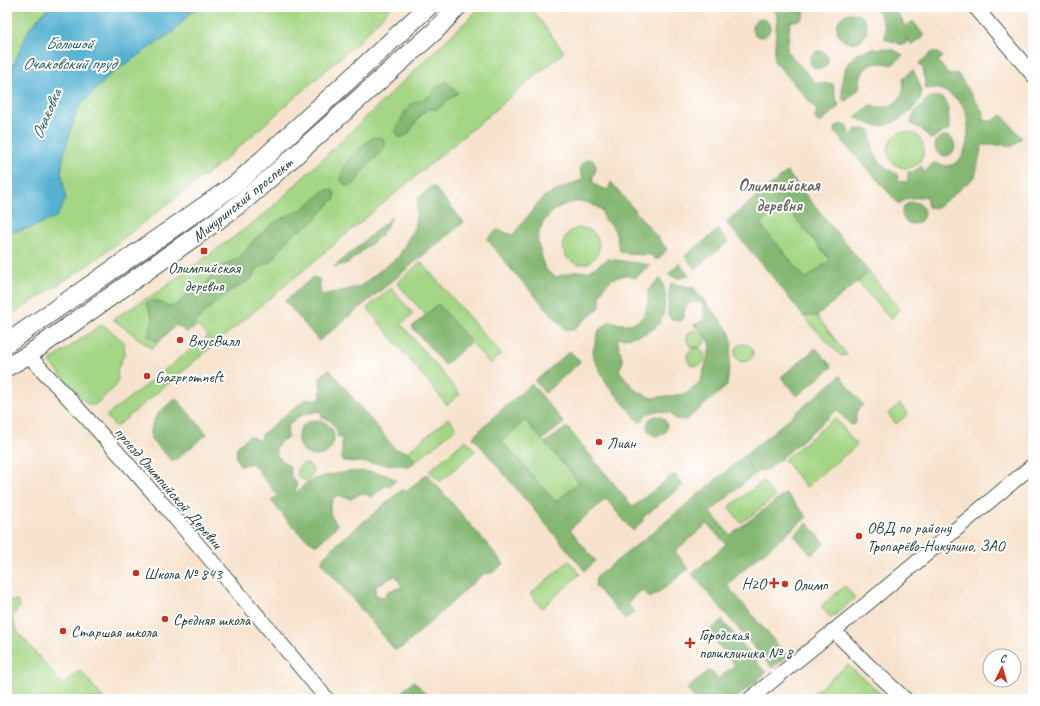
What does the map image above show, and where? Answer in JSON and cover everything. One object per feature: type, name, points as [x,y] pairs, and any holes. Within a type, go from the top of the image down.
[{"type":"main road","name":"Мичуринский проспект","points":[[7,343],[236,184],[428,7]]},
{"type":"main road","name":"Мичуринский проспект","points":[[7,367],[28,355],[147,272],[245,200],[435,31],[457,7]]},
{"type":"street","points":[[977,7],[976,8],[1033,75]]},
{"type":"street","points":[[135,255],[142,253],[149,257],[151,265],[147,272]]},
{"type":"street","name":"проезд Олимпийской Деревни","points":[[28,355],[88,419],[246,601],[327,699]]},
{"type":"street","points":[[750,699],[1033,465]]},
{"type":"street","points":[[834,631],[905,699]]},
{"type":"green space","points":[[7,7],[49,7],[29,29],[7,81]]},
{"type":"green space","points":[[196,7],[391,7],[359,41],[222,162],[87,266],[11,315],[7,307],[7,233],[30,228],[64,187],[61,172],[64,154],[74,119],[80,106],[111,74],[174,31]]},
{"type":"green space","points":[[481,7],[530,7],[564,52],[116,427],[106,416],[208,336],[198,326],[187,332],[176,325],[152,349],[113,319],[162,289],[264,215]]},
{"type":"green space","points":[[779,7],[805,7],[802,19],[790,22],[787,51],[816,83],[833,84],[835,96],[839,106],[820,123],[815,119],[817,110],[774,61],[777,15],[774,12]]},
{"type":"green space","points":[[875,7],[892,7],[902,20],[905,27],[913,21],[924,36],[912,45],[907,38],[906,43],[903,45],[885,39],[885,27],[880,16],[882,10],[878,13]]},
{"type":"green space","points":[[852,13],[863,17],[867,28],[863,39],[852,43],[841,39],[837,28],[841,17]]},
{"type":"green space","points":[[761,19],[767,22],[770,28],[767,34],[761,37],[755,34],[752,28],[755,22]]},
{"type":"green space","points":[[883,48],[894,50],[903,55],[892,65],[878,63],[868,66],[862,75],[859,89],[846,101],[843,100],[842,79],[846,66],[855,56],[863,51]]},
{"type":"green space","points":[[815,51],[823,51],[828,56],[826,67],[823,69],[815,69],[810,64],[810,56]]},
{"type":"green space","points":[[933,52],[938,52],[943,57],[938,61],[949,75],[957,73],[983,112],[983,121],[992,121],[1002,115],[1022,138],[1011,147],[1006,145],[982,145],[975,177],[937,208],[928,207],[926,196],[906,199],[899,204],[836,134],[835,128],[840,124],[847,126],[849,134],[852,136],[856,129],[870,130],[875,155],[888,169],[897,174],[898,181],[908,182],[908,172],[913,172],[922,166],[924,173],[933,163],[947,166],[957,162],[962,157],[967,141],[967,116],[963,106],[953,96],[939,89],[926,89],[923,68],[919,63]]},
{"type":"green space","points":[[913,70],[920,85],[921,94],[919,100],[911,111],[884,126],[872,125],[855,117],[870,105],[885,107],[895,103],[899,99],[903,90],[903,79]]},
{"type":"green space","points":[[446,81],[458,93],[437,109],[429,109],[422,113],[408,134],[400,138],[395,131],[406,110],[411,104],[428,97],[439,85]]},
{"type":"green space","points":[[931,97],[939,97],[945,100],[949,118],[949,130],[930,139],[922,129],[911,124],[911,120],[924,102]]},
{"type":"green space","points":[[909,132],[919,137],[923,143],[923,157],[919,163],[913,167],[903,168],[893,163],[889,157],[888,147],[893,137],[899,133]]},
{"type":"green space","points":[[945,136],[952,139],[955,146],[952,153],[945,156],[938,153],[935,146],[938,139]]},
{"type":"green space","points":[[374,137],[383,138],[385,146],[381,153],[368,165],[354,184],[347,186],[341,181],[344,168],[357,150]]},
{"type":"green space","points":[[589,159],[594,161],[596,168],[592,181],[599,187],[608,190],[611,182],[667,249],[659,259],[655,259],[651,255],[628,254],[620,251],[616,233],[612,226],[604,220],[602,210],[589,203],[569,203],[554,211],[539,231],[538,242],[544,266],[547,271],[555,277],[578,271],[588,272],[608,259],[650,265],[635,278],[625,275],[612,279],[604,287],[600,296],[600,307],[573,330],[566,330],[510,268],[487,239],[497,230],[513,235],[543,197],[583,179],[580,169],[581,164]]},
{"type":"green space","points":[[787,172],[869,272],[817,316],[803,316],[781,287],[726,222]],"holes":[[[784,204],[830,260],[806,279],[760,224]]]},
{"type":"green space","points":[[433,186],[464,222],[319,341],[285,301],[313,277],[319,279],[321,295],[359,287],[399,256],[415,226],[418,198]]},
{"type":"green space","points":[[332,189],[335,194],[335,199],[330,202],[314,221],[290,236],[273,260],[257,269],[251,279],[230,291],[207,310],[187,332],[176,325],[158,342],[148,336],[153,319],[146,303],[158,301],[169,306],[174,306],[186,295],[198,294],[202,291],[214,270],[240,257],[256,238],[275,222],[302,209],[326,190]]},
{"type":"green space","points":[[913,202],[921,205],[924,213],[921,221],[913,224],[905,221],[902,213],[905,205]]},
{"type":"green space","points":[[784,204],[830,260],[806,279],[760,224]]},
{"type":"green space","points":[[392,217],[381,235],[348,263],[334,267]]},
{"type":"green space","points":[[584,228],[594,233],[598,239],[598,253],[594,259],[588,263],[578,264],[568,259],[564,253],[563,243],[568,233],[574,229]]},
{"type":"green space","points":[[718,230],[728,242],[695,269],[685,256]]},
{"type":"green space","points":[[421,262],[501,354],[490,364],[438,305],[426,315],[397,283]]},
{"type":"green space","points":[[679,263],[689,275],[678,278],[668,274]]},
{"type":"green space","points":[[869,272],[899,309],[891,319],[858,282]]},
{"type":"green space","points":[[660,279],[664,288],[665,303],[660,321],[656,327],[643,334],[617,339],[623,362],[619,370],[634,389],[651,398],[686,394],[701,381],[711,344],[701,329],[694,326],[704,319],[704,308],[702,303],[689,303],[684,311],[684,318],[681,321],[672,320],[668,315],[669,290],[671,283],[694,288],[729,331],[732,341],[727,386],[686,420],[675,419],[671,413],[657,411],[646,414],[640,423],[607,384],[593,357],[593,351],[599,330],[610,321],[620,324],[630,324],[640,319],[644,314],[648,303],[648,290]]},
{"type":"green space","points":[[391,288],[413,314],[401,324],[460,394],[447,405],[367,308]]},
{"type":"green space","points":[[438,304],[471,342],[445,365],[412,327]]},
{"type":"green space","points":[[803,316],[817,316],[847,355],[841,356]]},
{"type":"green space","points":[[102,325],[124,342],[125,353],[117,370],[118,379],[116,386],[95,405],[90,405],[87,404],[51,364],[51,360]]},
{"type":"green space","points":[[696,330],[702,333],[705,339],[702,345],[696,348],[690,345],[687,339],[690,333]]},
{"type":"green space","points":[[744,344],[750,347],[753,353],[750,359],[744,362],[738,359],[735,353],[738,347]]},
{"type":"green space","points":[[696,348],[702,351],[705,357],[702,363],[696,366],[690,363],[687,357],[690,351]]},
{"type":"green space","points":[[816,348],[832,367],[797,396],[781,377]]},
{"type":"green space","points":[[570,351],[580,362],[545,393],[535,381]]},
{"type":"green space","points":[[329,369],[395,449],[408,452],[416,461],[410,466],[342,461],[342,437],[338,437],[335,427],[331,422],[322,417],[321,411],[298,417],[290,423],[287,427],[288,438],[281,441],[276,447],[277,456],[290,467],[291,477],[297,483],[295,494],[306,483],[315,479],[339,473],[364,471],[387,475],[396,480],[390,486],[385,486],[371,498],[368,495],[361,493],[351,499],[338,495],[333,498],[330,506],[330,512],[338,525],[317,545],[304,537],[281,513],[271,500],[278,496],[252,463],[241,466],[236,458],[237,447],[249,436],[261,441],[262,434],[306,399],[321,399],[320,377]]},
{"type":"green space","points":[[840,376],[863,405],[856,412],[856,423],[851,425],[837,410],[769,469],[758,471],[710,512],[730,535],[786,493],[807,517],[753,561],[727,585],[787,656],[772,668],[692,574],[726,544],[707,524],[675,551],[688,569],[650,598],[642,590],[627,603],[635,612],[625,619],[595,586],[596,577],[657,529]]},
{"type":"green space","points":[[532,384],[564,423],[542,440],[525,420],[502,441],[556,502],[579,482],[545,443],[567,427],[633,507],[674,474],[683,485],[642,518],[644,520],[633,531],[606,499],[570,529],[595,561],[585,571],[473,437],[501,410]]},
{"type":"green space","points":[[176,398],[207,434],[173,462],[151,439],[151,431],[152,424],[157,415]]},
{"type":"green space","points":[[900,404],[908,414],[896,424],[888,414]]},
{"type":"green space","points":[[657,416],[664,419],[667,426],[664,433],[657,436],[650,433],[647,426],[650,419]]},
{"type":"green space","points":[[448,418],[456,428],[416,461],[408,452]]},
{"type":"green space","points":[[835,418],[857,445],[806,487],[784,460]]},
{"type":"green space","points":[[316,420],[326,423],[331,428],[334,438],[331,448],[326,453],[316,456],[306,453],[301,448],[298,438],[301,428],[306,423]]},
{"type":"green space","points":[[525,420],[579,482],[556,502],[501,441]]},
{"type":"green space","points":[[466,440],[475,451],[440,482],[429,471]]},
{"type":"green space","points":[[305,464],[312,469],[313,472],[308,479],[305,480],[298,475],[297,472],[302,465]]},
{"type":"green space","points":[[427,474],[504,564],[492,573],[483,574],[403,647],[395,650],[322,563],[323,557],[337,544],[403,489],[406,492]],"holes":[[[396,575],[402,587],[388,591],[385,596],[380,597],[375,594],[376,586]]]},
{"type":"green space","points":[[763,481],[775,497],[741,523],[729,507]]},
{"type":"green space","points":[[807,523],[825,543],[811,555],[794,535]]},
{"type":"green space","points":[[569,561],[580,574],[542,608],[530,594]]},
{"type":"green space","points":[[845,586],[855,598],[831,618],[821,606]]},
{"type":"green space","points":[[7,600],[17,601],[20,606],[12,617],[16,630],[63,685],[80,670],[104,699],[7,699]]},
{"type":"green space","points":[[722,620],[766,673],[735,699],[696,699],[687,689],[710,670],[718,679],[735,665],[708,632]]},
{"type":"green space","points":[[848,665],[887,699],[806,699]]},
{"type":"green space","points":[[414,681],[430,699],[393,699]]},
{"type":"water","name":"Большой Очаковский пруд","points":[[49,7],[196,7],[174,31],[111,74],[80,106],[74,119],[64,154],[61,172],[66,200],[56,217],[30,228],[7,233],[7,81],[29,29]]},
{"type":"place","name":"Олимпийская деревня","points":[[204,251]]},
{"type":"place","name":"ВкусВилл","points":[[180,340]]},
{"type":"place","name":"Gazpromneft","points":[[147,376]]},
{"type":"place","name":"Лиан","points":[[599,442]]},
{"type":"place","name":"ОВД по району Тропарёво-Никулино, ЗАО","points":[[859,536]]},
{"type":"place","name":"Школа № 843","points":[[136,573]]},
{"type":"place","name":"H2O","points":[[774,583]]},
{"type":"place","name":"Олимп","points":[[785,584]]},
{"type":"place","name":"Средняя школа","points":[[165,619]]},
{"type":"place","name":"Старшая школа","points":[[63,631]]},
{"type":"place","name":"Городская поликлиника № 8","points":[[690,643]]},
{"type":"district","name":"Олимпийская деревня","points":[[779,195]]},
{"type":"water label","name":"Очаковка","points":[[46,114]]}]
